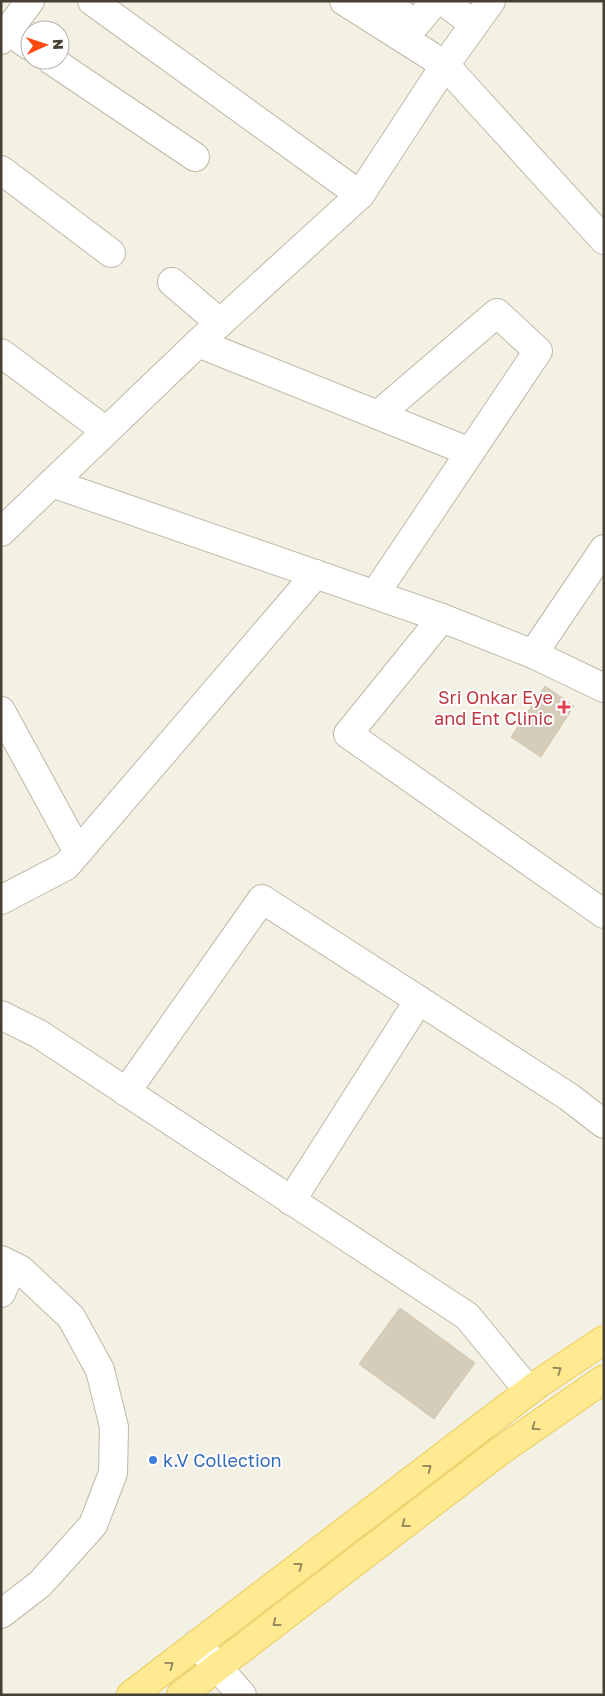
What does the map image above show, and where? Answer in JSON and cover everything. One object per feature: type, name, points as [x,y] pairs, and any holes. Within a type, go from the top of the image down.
[{"type":"main road","points":[[132,1695],[530,1390],[604,1340]]},
{"type":"main road","points":[[182,1695],[500,1451],[604,1379]]},
{"type":"street","points":[[20,42],[5,35],[30,1]]},
{"type":"street","points":[[92,1],[360,195]]},
{"type":"street","points":[[344,1],[445,65],[604,240]]},
{"type":"street","points":[[381,1],[416,24],[435,1]]},
{"type":"street","points":[[443,1],[474,24]]},
{"type":"street","points":[[1,532],[198,343],[360,195],[445,65],[491,1]]},
{"type":"street","points":[[66,70],[195,157]]},
{"type":"street","points":[[1,170],[111,253]]},
{"type":"street","points":[[172,282],[220,323]]},
{"type":"street","points":[[375,594],[538,351],[497,313],[378,415]]},
{"type":"street","points":[[198,343],[470,452]]},
{"type":"street","points":[[1,353],[106,431]]},
{"type":"street","points":[[52,483],[442,618],[533,654],[604,688]]},
{"type":"street","points":[[533,654],[604,549]]},
{"type":"street","points":[[1,900],[66,866],[316,574]]},
{"type":"street","points":[[442,618],[348,734],[604,914]]},
{"type":"street","points":[[1,711],[78,852]]},
{"type":"street","points":[[126,1092],[262,899],[569,1097],[604,1124]]},
{"type":"street","points":[[291,1201],[419,1000]]},
{"type":"street","points":[[1,1015],[38,1034],[466,1316],[530,1390]]},
{"type":"street","points":[[1,1293],[7,1263],[21,1270],[71,1317],[100,1370],[114,1427],[113,1473],[93,1525],[40,1584],[1,1614]]},
{"type":"street","points":[[197,1644],[242,1695]]},
{"type":"building","points":[[545,686],[574,706],[541,757],[511,737]]},
{"type":"building","points":[[400,1308],[475,1363],[434,1419],[359,1364]]},
{"type":"place","name":"Sri Onkar Eye and Ent Clinic","points":[[564,707]]},
{"type":"place","name":"k.V Collection","points":[[153,1460]]}]
